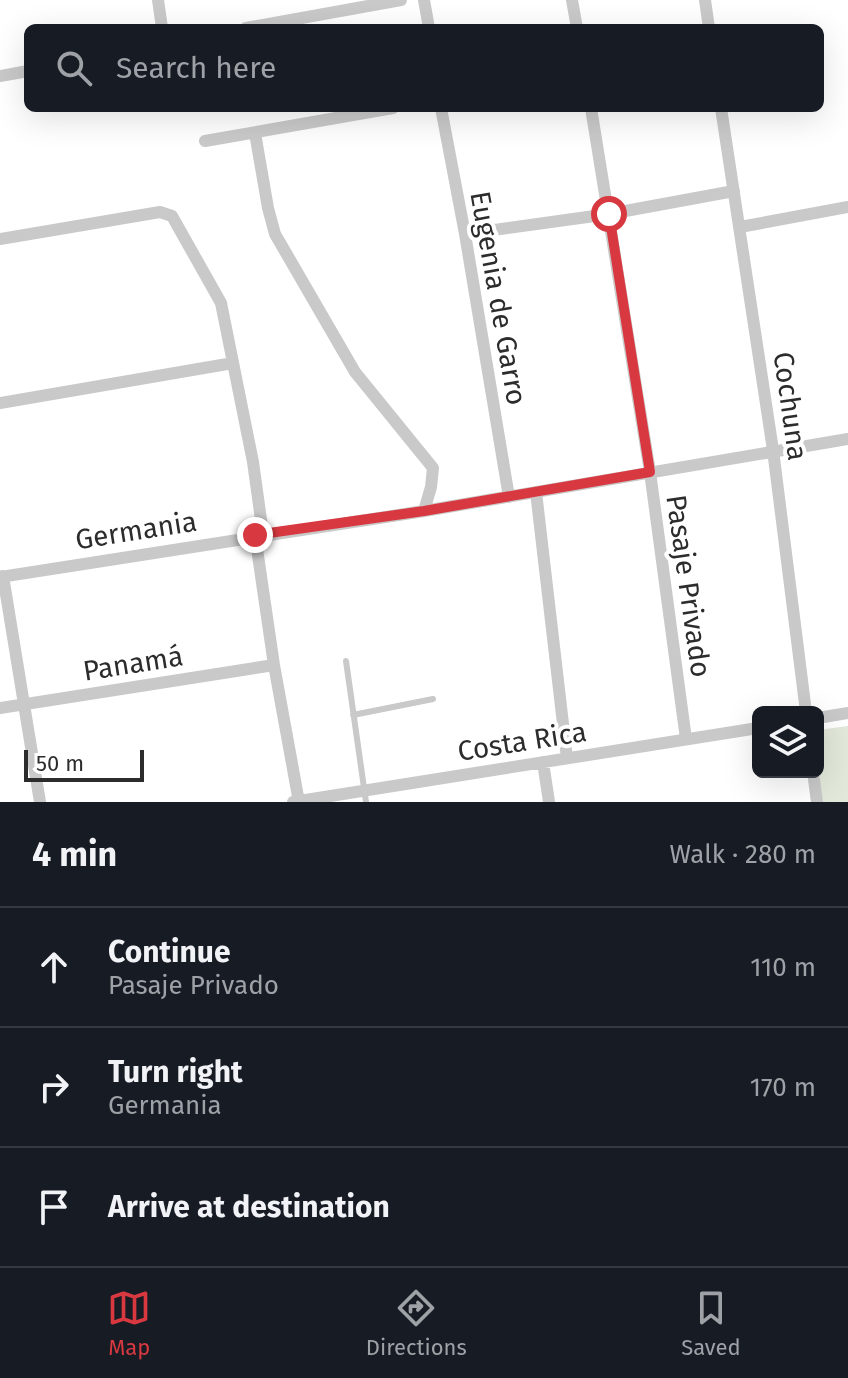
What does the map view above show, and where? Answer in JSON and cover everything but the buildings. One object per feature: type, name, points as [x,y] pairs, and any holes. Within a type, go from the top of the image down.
[{"type":"street","points":[[158,0],[161,24]]},
{"type":"street","points":[[268,24],[401,0]]},
{"type":"street","points":[[424,0],[428,24]]},
{"type":"street","points":[[572,0],[576,24]]},
{"type":"street","points":[[705,0],[708,24]]},
{"type":"street","points":[[0,76],[24,72]]},
{"type":"street","points":[[205,141],[371,112]]},
{"type":"street","name":"Eugenia de Garro","points":[[442,112],[509,497]]},
{"type":"street","name":"Pasaje Privado","points":[[592,112],[650,472],[686,739]]},
{"type":"street","name":"Cochuna","points":[[722,112],[773,450],[805,706]]},
{"type":"street","points":[[255,133],[275,234],[355,372],[433,468],[424,511]]},
{"type":"street","points":[[465,234],[609,214],[734,191]]},
{"type":"street","points":[[740,227],[848,207]]},
{"type":"street","points":[[0,239],[160,212],[172,216],[216,292],[253,462],[274,665],[297,802]]},
{"type":"street","points":[[0,403],[233,363]]},
{"type":"street","name":"Germania","points":[[2,577],[259,534],[424,511],[848,439]]},
{"type":"street","points":[[536,492],[567,758]]},
{"type":"street","points":[[2,577],[40,802]]},
{"type":"street","name":"Panamá","points":[[0,708],[274,665]]},
{"type":"street","points":[[824,717],[848,713]]},
{"type":"street","name":"Costa Rica","points":[[297,802],[365,796],[543,762],[752,729]]},
{"type":"street","points":[[543,762],[549,802]]},
{"type":"street","points":[[814,778],[817,802]]},
{"type":"lane","points":[[346,661],[365,796]]},
{"type":"lane","points":[[353,715],[433,699]]},
{"type":"green space","points":[[848,726],[848,802],[821,802],[824,729]]},
{"type":"route","points":[[255,535],[424,511],[650,472],[609,214]]}]
